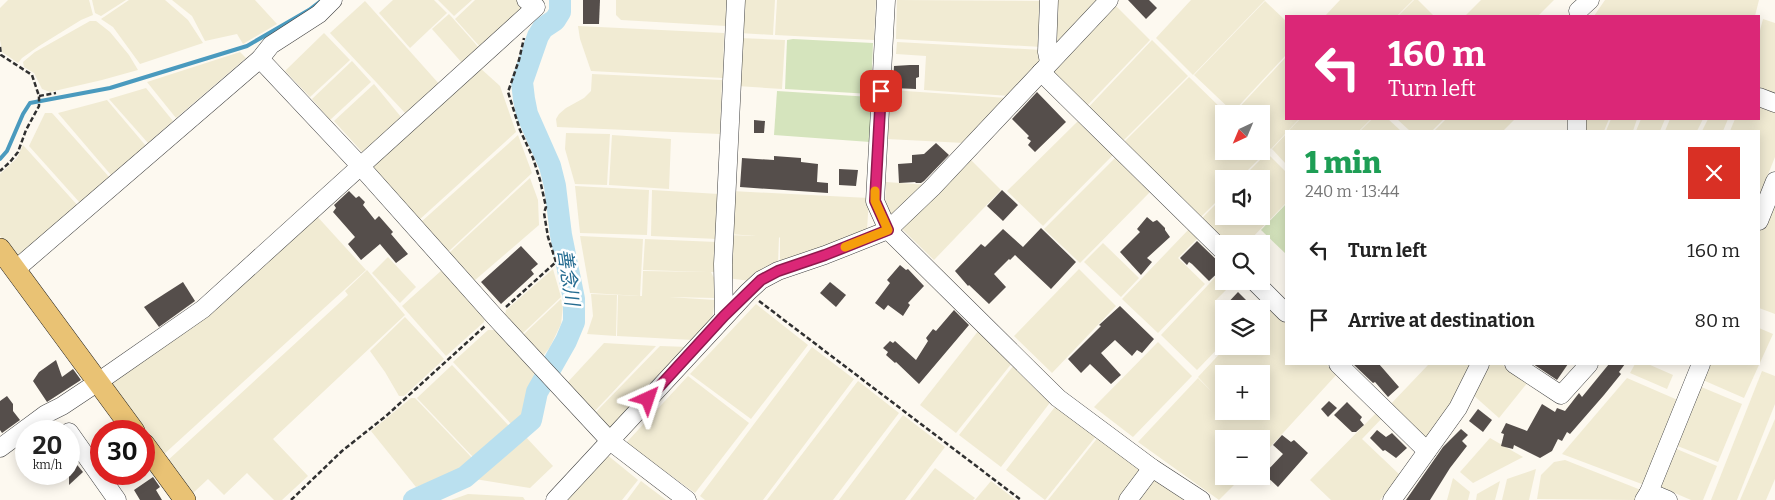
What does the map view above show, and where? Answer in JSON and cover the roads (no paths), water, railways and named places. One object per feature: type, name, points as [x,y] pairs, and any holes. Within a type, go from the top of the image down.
[{"type":"main road","points":[[0,249],[126,420]]},
{"type":"main road","points":[[155,459],[185,500]]},
{"type":"street","points":[[16,270],[260,59],[270,45],[319,14],[333,0]]},
{"type":"street","points":[[0,448],[46,414],[62,406],[204,309],[536,7],[526,0]]},
{"type":"street","points":[[724,316],[723,264],[736,0]]},
{"type":"street","points":[[886,0],[875,201],[888,230],[1058,398],[1152,468],[1201,500]]},
{"type":"street","points":[[1045,67],[1049,0]]},
{"type":"street","points":[[555,500],[724,316],[761,280],[778,271],[888,230],[932,188],[1109,0]]},
{"type":"street","points":[[260,59],[610,441],[687,500]]},
{"type":"street","points":[[1045,67],[1215,243]]},
{"type":"street","points":[[1760,97],[1775,103]]},
{"type":"street","points":[[1760,218],[1775,181]]},
{"type":"street","points":[[1263,290],[1285,312]]},
{"type":"street","points":[[1339,365],[1426,451]]},
{"type":"street","points":[[1392,500],[1458,408],[1480,365]]},
{"type":"street","points":[[1515,365],[1561,396],[1589,365]]},
{"type":"street","points":[[1668,500],[1646,496],[1701,365]]},
{"type":"street","points":[[62,406],[64,420]]},
{"type":"street","points":[[80,447],[117,500]]},
{"type":"street","points":[[1128,500],[1152,468]]},
{"type":"waterway","name":"善念川","points":[[414,500],[465,477],[531,420],[537,392],[566,341],[574,322],[574,299],[561,235],[555,186],[550,166],[527,114],[522,82],[538,36],[543,28],[555,20],[560,12],[560,0]]},
{"type":"waterway","points":[[0,159],[7,151],[23,114],[30,103],[110,88],[247,46],[321,1]]}]
